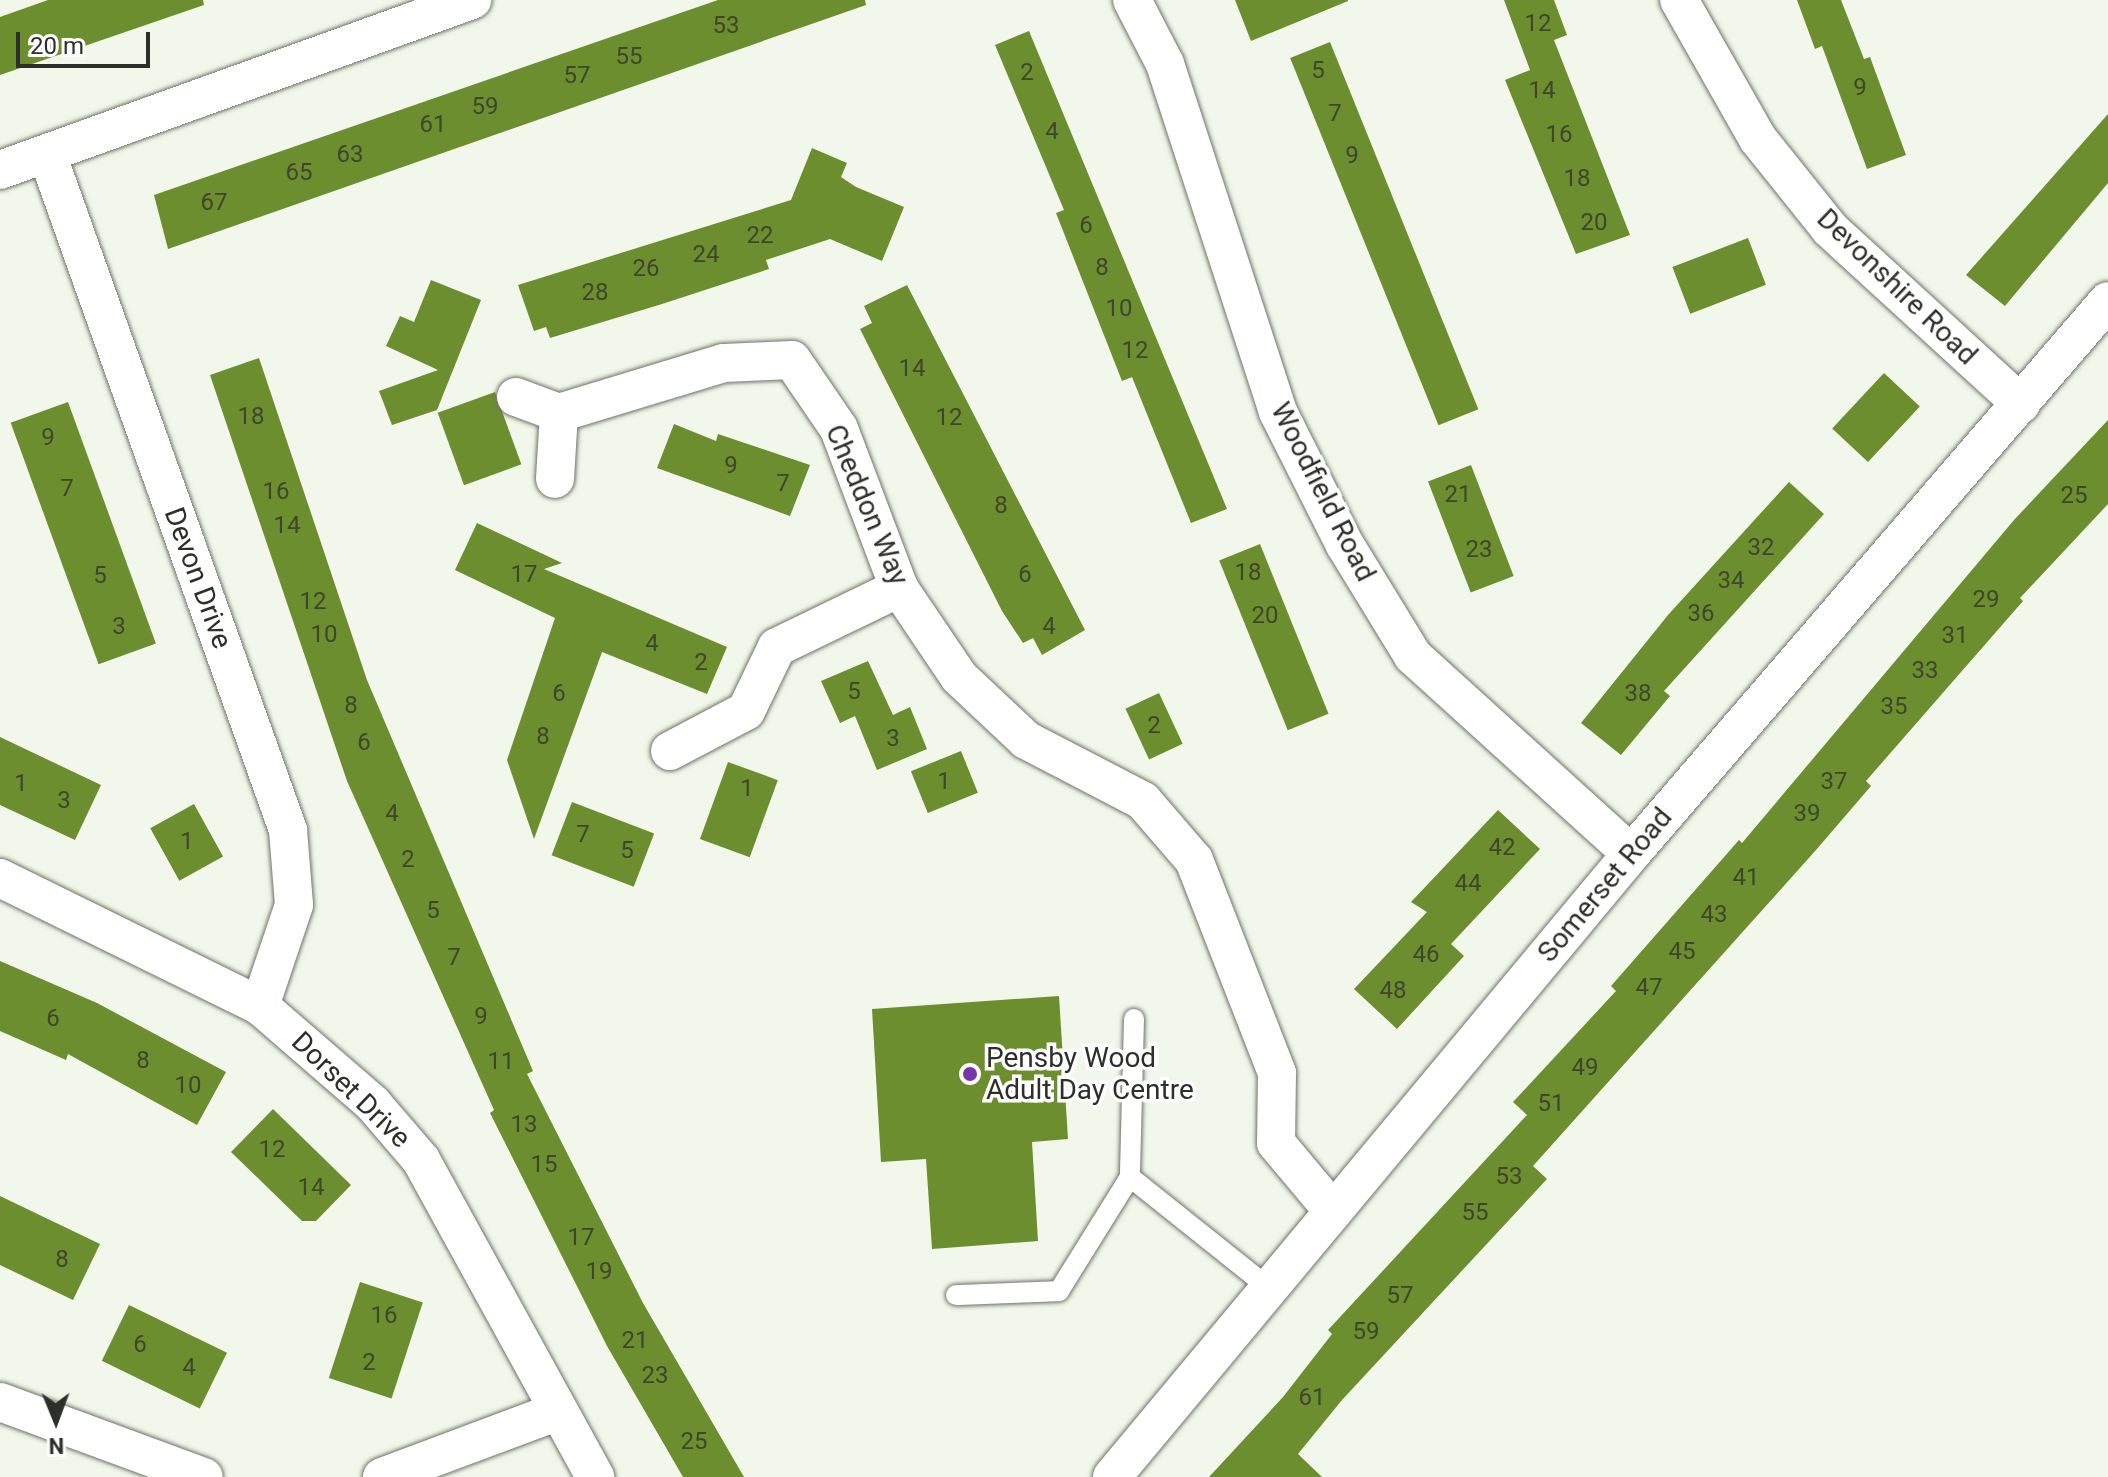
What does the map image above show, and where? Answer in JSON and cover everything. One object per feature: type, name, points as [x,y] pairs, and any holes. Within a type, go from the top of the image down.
[{"type":"street","points":[[0,170],[472,0]]},
{"type":"street","name":"Woodfield Road","points":[[1132,0],[1165,64],[1278,412],[1345,545],[1413,656],[1631,854]]},
{"type":"street","name":"Devonshire Road","points":[[1679,0],[1758,139],[1830,229],[2021,404]]},
{"type":"street","name":"Devon Drive","points":[[47,154],[288,830],[294,905],[260,1006]]},
{"type":"street","name":"Somerset Road","points":[[1112,1477],[1631,854],[2108,301]]},
{"type":"street","name":"Cheddon Way","points":[[559,413],[724,363],[792,360],[839,429],[899,588],[959,677],[1026,740],[1143,801],[1194,860],[1277,1073],[1276,1143],[1333,1211]]},
{"type":"street","points":[[516,397],[559,413],[555,479]]},
{"type":"street","points":[[670,751],[746,711],[777,647],[899,588]]},
{"type":"street","name":"Dorset Drive","points":[[0,878],[260,1006],[322,1055],[421,1160],[556,1412],[595,1477]]},
{"type":"street","points":[[0,1402],[204,1477]]},
{"type":"street","points":[[382,1477],[556,1412]]},
{"type":"lane","points":[[956,1295],[1059,1291],[1130,1177],[1134,1019]]},
{"type":"lane","points":[[1130,1177],[1269,1288]]},
{"type":"building","points":[[48,0],[203,0],[204,5],[0,75],[0,17]]},
{"type":"building","points":[[718,0],[865,0],[866,5],[168,249],[154,195]]},
{"type":"building","points":[[1235,0],[1348,0],[1348,1],[1251,41]]},
{"type":"building","points":[[1504,0],[1554,0],[1567,35],[1554,40],[1630,235],[1576,254],[1505,80],[1530,70]]},
{"type":"building","points":[[1797,0],[1841,0],[1864,59],[1870,57],[1906,155],[1867,169],[1822,46],[1815,49]]},
{"type":"building","points":[[1029,31],[1227,509],[1191,523],[1132,377],[1122,381],[1056,213],[1064,210],[995,45]]},
{"type":"building","points":[[1330,42],[1478,409],[1438,425],[1290,58]]},
{"type":"building","points":[[2108,114],[2108,183],[2005,306],[1966,275]]},
{"type":"building","points":[[812,148],[847,163],[841,177],[856,187],[904,207],[882,261],[830,239],[766,260],[769,269],[662,304],[550,338],[546,327],[534,331],[518,285],[791,200]]},
{"type":"building","points":[[1748,238],[1766,285],[1690,314],[1672,267]]},
{"type":"building","points":[[431,280],[481,300],[437,410],[392,425],[379,391],[438,370],[386,346],[400,316],[414,322]]},
{"type":"building","points":[[907,285],[1085,630],[1042,655],[1033,638],[1023,643],[1002,611],[860,329],[872,323],[864,306]]},
{"type":"building","points":[[259,358],[367,680],[533,1071],[527,1074],[643,1303],[744,1477],[683,1477],[607,1346],[490,1113],[494,1110],[347,781],[210,375]]},
{"type":"building","points":[[1884,373],[1920,406],[1868,462],[1832,429]]},
{"type":"building","points":[[495,392],[521,464],[464,485],[438,413]]},
{"type":"building","points":[[68,402],[156,644],[99,664],[11,423]]},
{"type":"building","points":[[2108,420],[2108,504],[2020,598],[2023,601],[1866,781],[1871,786],[1816,850],[1533,1166],[1547,1179],[1342,1400],[1298,1454],[1322,1477],[1209,1477],[1283,1397],[1332,1334],[1328,1330],[1527,1115],[1513,1102],[1616,991],[1611,986],[1739,840],[1742,843],[2014,520]]},
{"type":"building","points":[[674,424],[716,441],[718,434],[810,465],[790,516],[657,468]]},
{"type":"building","points":[[1471,465],[1514,576],[1471,593],[1428,481]]},
{"type":"building","points":[[1789,482],[1824,514],[1664,691],[1670,696],[1621,755],[1581,723],[1668,615]]},
{"type":"building","points":[[477,523],[562,563],[544,569],[727,647],[707,694],[602,652],[534,839],[507,760],[555,618],[455,570]]},
{"type":"building","points":[[1260,544],[1329,714],[1288,730],[1219,560]]},
{"type":"building","points":[[868,661],[893,715],[910,707],[927,749],[877,770],[855,716],[840,723],[821,681]]},
{"type":"building","points":[[1159,693],[1183,744],[1149,759],[1125,709]]},
{"type":"building","points":[[0,737],[101,785],[75,840],[0,805]]},
{"type":"building","points":[[961,751],[978,793],[928,813],[911,771]]},
{"type":"building","points":[[728,762],[778,780],[750,857],[700,839]]},
{"type":"building","points":[[572,802],[654,834],[634,887],[552,855]]},
{"type":"building","points":[[194,804],[223,856],[179,881],[150,828]]},
{"type":"building","points":[[1498,810],[1540,849],[1451,944],[1464,956],[1397,1029],[1354,989],[1427,912],[1411,902]]},
{"type":"building","points":[[0,961],[97,1003],[226,1072],[197,1125],[68,1054],[66,1060],[0,1031]]},
{"type":"building","name":"Pensby Wood Adult Day Centre","points":[[1059,996],[1068,1139],[1032,1142],[1038,1241],[932,1249],[926,1159],[881,1162],[872,1009]]},
{"type":"building","points":[[273,1109],[351,1185],[316,1221],[302,1221],[231,1152]]},
{"type":"building","points":[[0,1196],[100,1244],[73,1300],[0,1265]]},
{"type":"building","points":[[360,1282],[423,1302],[392,1398],[329,1378]]},
{"type":"building","points":[[129,1305],[227,1353],[200,1409],[102,1361]]},
{"type":"place","name":"Pensby Wood Adult Day Centre","points":[[970,1074]]}]
